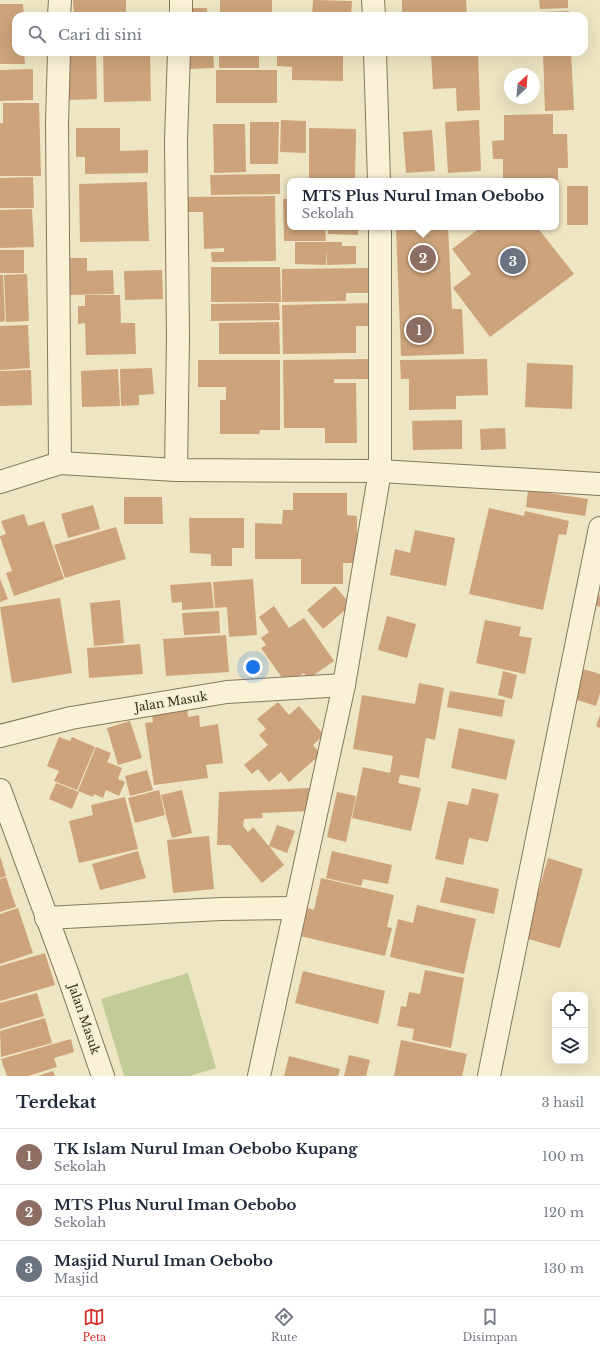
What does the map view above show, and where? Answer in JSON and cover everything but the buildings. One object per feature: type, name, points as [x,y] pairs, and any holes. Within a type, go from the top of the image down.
[{"type":"street","points":[[59,12],[60,0]]},
{"type":"street","points":[[181,0],[181,12]]},
{"type":"street","points":[[373,0],[374,12]]},
{"type":"street","points":[[58,56],[57,123],[60,463]]},
{"type":"street","points":[[176,470],[178,338],[176,140],[179,56]]},
{"type":"street","points":[[375,56],[379,178]]},
{"type":"street","points":[[259,1076],[344,685],[380,471],[380,230]]},
{"type":"street","points":[[0,482],[60,463],[176,470],[380,471],[600,484]]},
{"type":"street","points":[[490,1076],[600,528]]},
{"type":"street","name":"Jalan Masuk","points":[[0,736],[71,718],[227,692],[344,685]]},
{"type":"street","name":"Jalan Masuk","points":[[0,790],[67,972],[103,1076]]},
{"type":"street","points":[[46,918],[220,909],[295,908]]},
{"type":"green space","points":[[188,973],[216,1068],[190,1076],[124,1076],[101,999]]},
{"type":"place","name":"MTS Plus Nurul Iman Oebobo","points":[[423,258]]},
{"type":"place","name":"Masjid Nurul Iman Oebobo","points":[[513,261]]},
{"type":"place","name":"TK Islam Nurul Iman Oebobo Kupang","points":[[419,330]]}]
